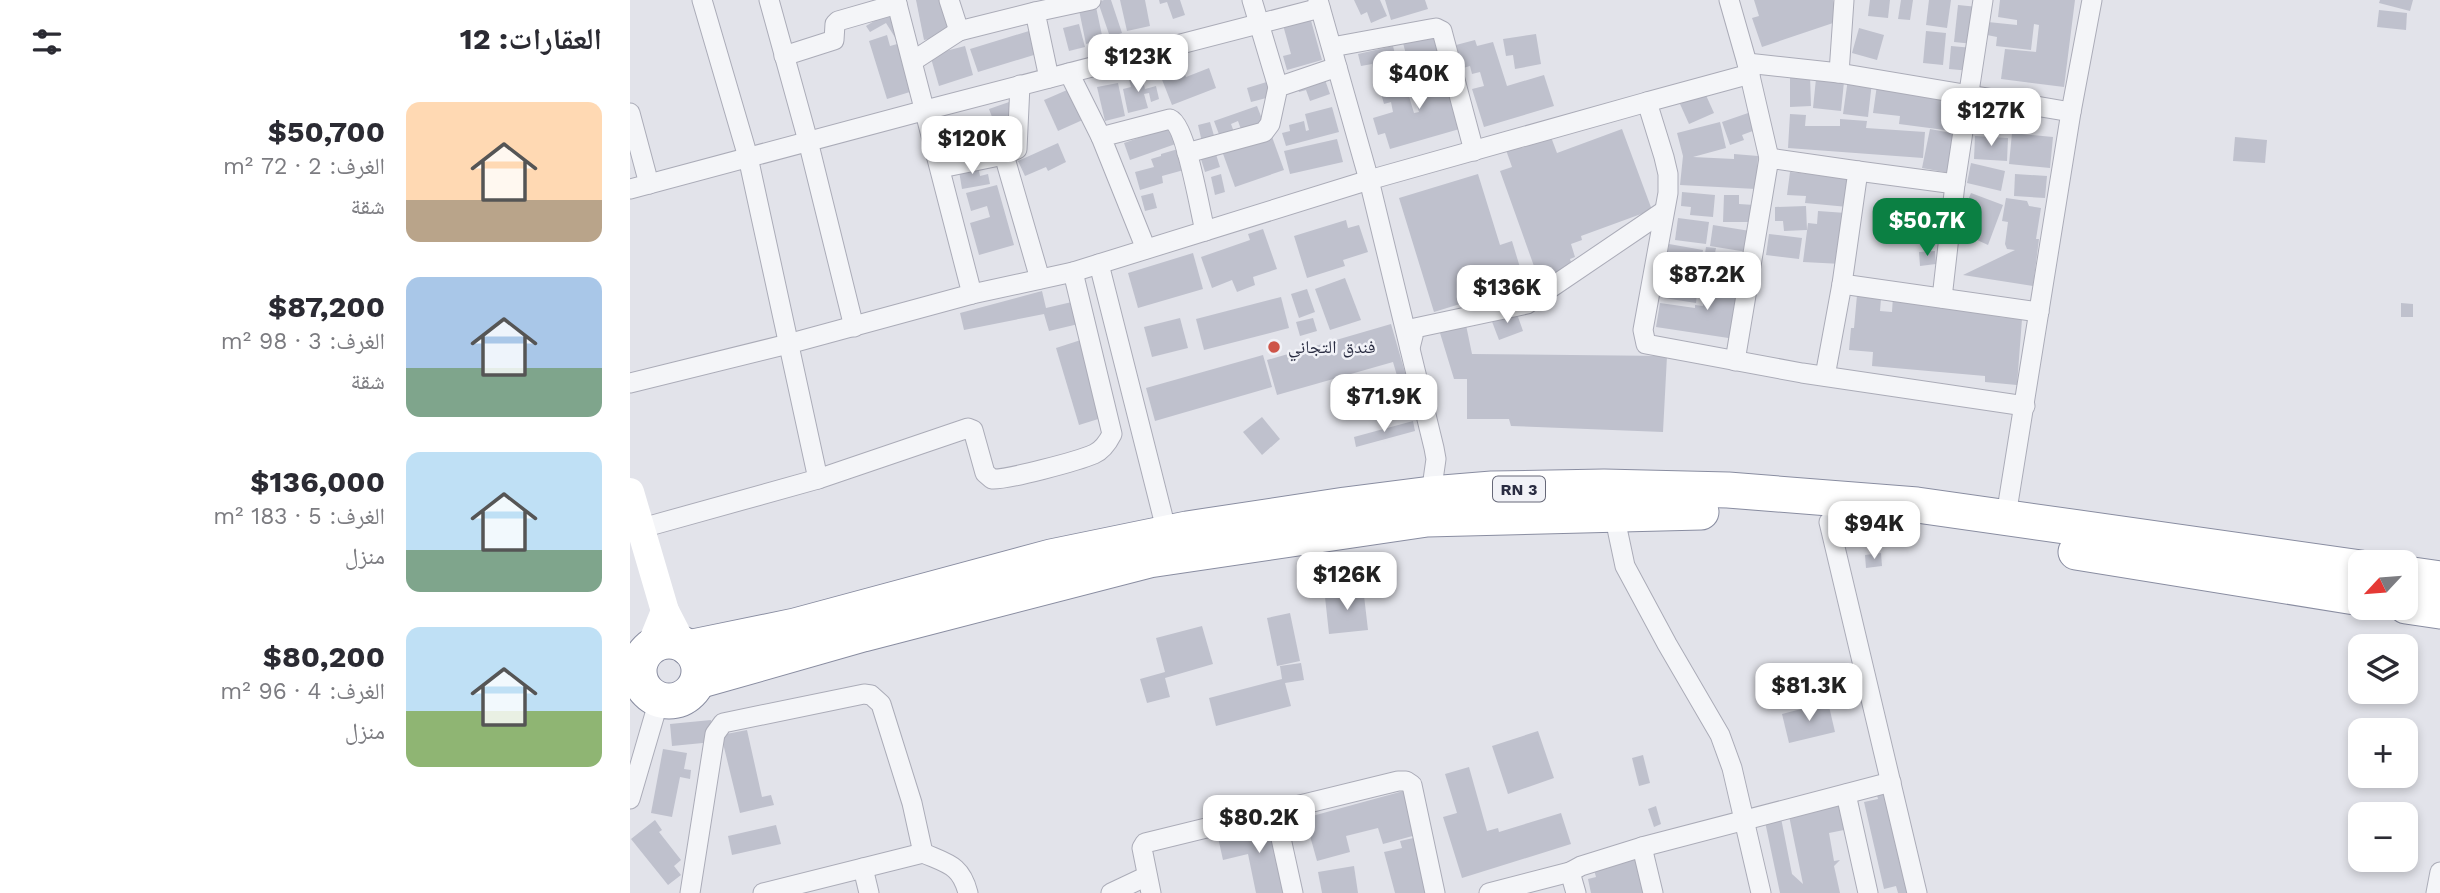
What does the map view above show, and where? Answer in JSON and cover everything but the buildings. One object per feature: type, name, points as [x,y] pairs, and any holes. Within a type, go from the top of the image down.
[{"type":"highway","name":"RN 3","points":[[653,670],[698,663],[698,681],[863,634],[1149,560],[1429,506],[1492,489],[1604,487],[1728,490],[1917,505],[2348,566]]},
{"type":"highway","name":"RN 3","points":[[653,670],[795,626],[1051,557],[1167,533],[1429,506],[1614,514],[1697,512],[1947,531],[2348,596]]},
{"type":"highway","points":[[2418,576],[2440,579]]},
{"type":"highway","points":[[2418,608],[2440,611]]},
{"type":"street","points":[[702,0],[748,157],[818,479]]},
{"type":"street","points":[[769,0],[808,141],[854,327]]},
{"type":"street","points":[[949,0],[959,31]]},
{"type":"street","points":[[1187,153],[1264,132],[1270,124],[1278,87],[1252,0]]},
{"type":"street","points":[[1729,0],[1769,158],[1735,361]]},
{"type":"street","points":[[1839,73],[1844,0]]},
{"type":"street","points":[[1942,298],[1955,184],[1983,0]]},
{"type":"street","points":[[2006,516],[2071,112],[2092,0]]},
{"type":"street","points":[[913,61],[959,31],[1081,1]]},
{"type":"street","points":[[784,56],[834,40],[835,24],[838,21],[896,2],[972,294]]},
{"type":"street","points":[[630,189],[1258,24],[1319,4],[1369,180],[1436,458],[1429,506]]},
{"type":"street","points":[[1035,12],[1049,78]]},
{"type":"street","points":[[1332,47],[1436,28],[1441,31],[1474,151]]},
{"type":"street","points":[[1278,87],[1337,67]]},
{"type":"street","points":[[630,383],[854,327],[972,294],[1073,272],[1369,180],[1647,102],[1748,68],[1839,73],[2071,112]]},
{"type":"street","points":[[1069,73],[1101,137],[1146,249]]},
{"type":"street","points":[[941,168],[1015,151],[1018,147],[1020,85]]},
{"type":"street","points":[[1647,102],[1668,174],[1668,193],[1643,330],[1644,340],[1651,346],[1825,376],[2025,405]]},
{"type":"street","points":[[630,113],[649,184]]},
{"type":"street","points":[[1101,137],[1170,119],[1178,124],[1205,231]]},
{"type":"street","points":[[1004,155],[1040,279]]},
{"type":"street","points":[[1769,158],[1955,184]]},
{"type":"street","points":[[1825,376],[1842,284],[1858,171]]},
{"type":"street","points":[[1410,349],[1415,328],[1527,304],[1664,211]]},
{"type":"street","points":[[1099,264],[1167,533]]},
{"type":"street","points":[[630,799],[665,611],[635,510],[818,479],[968,428],[973,430],[985,473],[992,479],[1095,454],[1102,450],[1112,433],[1073,272]]},
{"type":"street","points":[[1842,284],[2039,312]]},
{"type":"street","points":[[1614,514],[1625,566],[1720,735],[1732,768],[1761,893]]},
{"type":"street","points":[[1829,522],[1917,893]]},
{"type":"street","points":[[690,893],[715,734],[719,727],[728,720],[864,694],[871,695],[881,704],[912,803],[923,852]]},
{"type":"street","points":[[1111,893],[1149,884],[1142,848],[1144,843],[1398,780],[1409,782],[1436,893]]},
{"type":"street","points":[[1489,893],[1570,872],[1642,847],[1891,782]]},
{"type":"street","points":[[1846,794],[1868,893]]},
{"type":"street","points":[[1275,811],[1293,893]]},
{"type":"street","points":[[1642,847],[1653,893]]},
{"type":"street","points":[[763,893],[923,852],[959,872],[964,877],[968,893]]},
{"type":"street","points":[[863,868],[869,893]]},
{"type":"street","points":[[1570,872],[1576,893]]},
{"type":"street","points":[[2436,893],[2440,872]]},
{"type":"place","name":"فندق التجاني","points":[[1274,347]]}]
